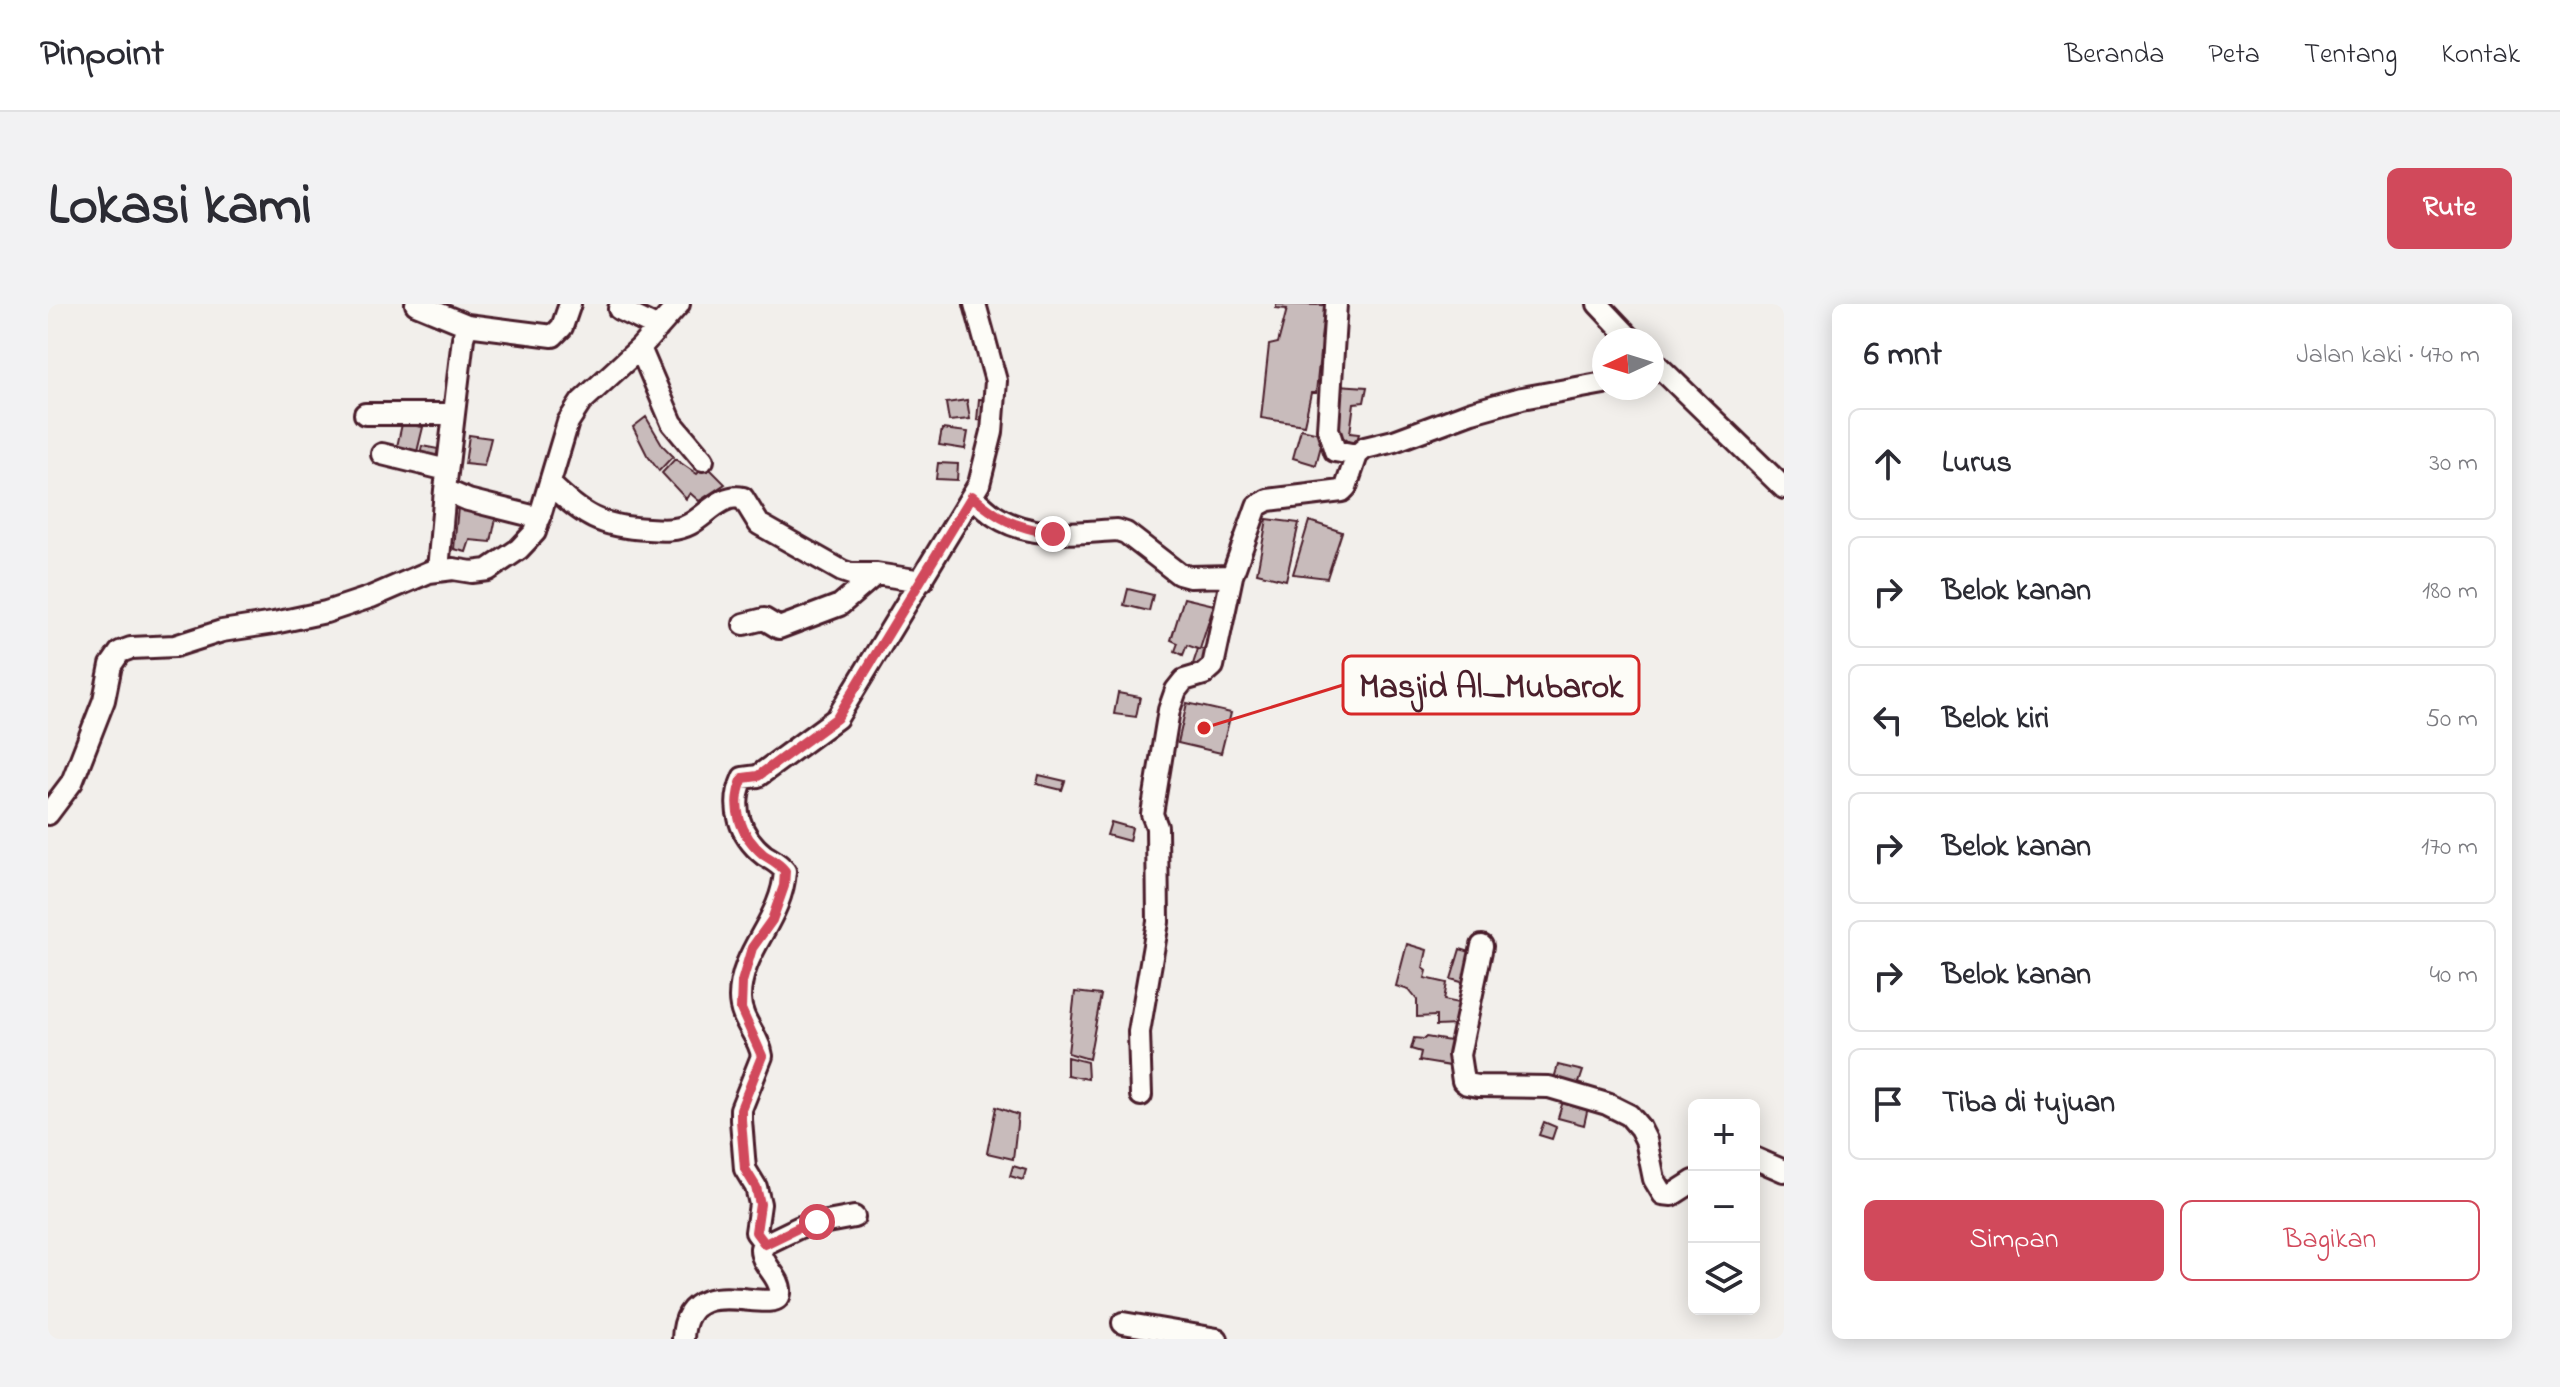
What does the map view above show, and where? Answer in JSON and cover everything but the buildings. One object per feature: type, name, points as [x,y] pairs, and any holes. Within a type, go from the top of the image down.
[{"type":"street","points":[[416,304],[467,325],[553,336],[562,327],[570,304]]},
{"type":"street","points":[[48,814],[72,782],[104,700],[111,665],[120,652],[131,648],[163,649],[222,631],[326,612],[438,570],[472,572],[495,567],[519,549],[535,532],[568,422],[581,402],[640,348],[679,304]]},
{"type":"street","points":[[765,1244],[756,1232],[760,1204],[756,1187],[745,1169],[741,1120],[741,1109],[762,1056],[741,1009],[740,993],[752,948],[772,920],[784,886],[785,871],[747,837],[737,818],[740,786],[743,778],[758,776],[837,718],[979,484],[997,402],[996,381],[975,304]]},
{"type":"street","points":[[1336,304],[1328,429],[1335,451],[1357,455]]},
{"type":"street","points":[[1598,304],[1621,328]]},
{"type":"street","points":[[619,309],[658,328]]},
{"type":"street","points":[[438,570],[446,480],[467,325]]},
{"type":"street","points":[[640,348],[672,423],[703,460]]},
{"type":"street","points":[[1664,374],[1784,488]]},
{"type":"street","points":[[1141,1095],[1139,1032],[1158,922],[1157,827],[1152,814],[1169,710],[1176,690],[1184,680],[1204,674],[1213,666],[1232,576],[1257,506],[1268,500],[1342,491],[1357,455],[1365,448],[1522,398],[1592,385]]},
{"type":"street","points":[[365,414],[454,414]]},
{"type":"street","points":[[382,454],[446,480],[468,500],[540,518]]},
{"type":"street","points":[[550,484],[582,512],[605,524],[631,528],[678,528],[690,524],[730,497],[743,498],[759,524],[842,571],[922,581]]},
{"type":"street","points":[[972,496],[996,517],[1016,526],[1053,534],[1117,530],[1126,533],[1179,574],[1190,577],[1232,576]]},
{"type":"street","points":[[744,624],[764,619],[779,628],[800,622],[840,605],[876,574]]},
{"type":"street","points":[[1482,946],[1459,1055],[1463,1081],[1478,1086],[1549,1087],[1607,1104],[1629,1115],[1640,1128],[1646,1140],[1654,1179],[1663,1194],[1672,1195],[1688,1185]]},
{"type":"street","points":[[1760,1161],[1784,1171]]},
{"type":"street","points":[[683,1339],[688,1319],[698,1305],[710,1299],[724,1296],[762,1302],[774,1301],[779,1297],[780,1291],[774,1277],[761,1257],[761,1248],[765,1244],[800,1227],[854,1217]]},
{"type":"street","points":[[1123,1323],[1217,1339]]},
{"type":"place","name":"Masjid Al_Mubarok","points":[[1204,728]]},
{"type":"route","points":[[817,1222],[765,1244],[756,1232],[760,1204],[756,1187],[745,1169],[741,1109],[762,1056],[741,1009],[740,993],[752,948],[772,920],[784,886],[785,871],[747,837],[737,818],[740,786],[743,778],[758,776],[837,718],[972,496],[996,517],[1016,526],[1053,534]]}]
